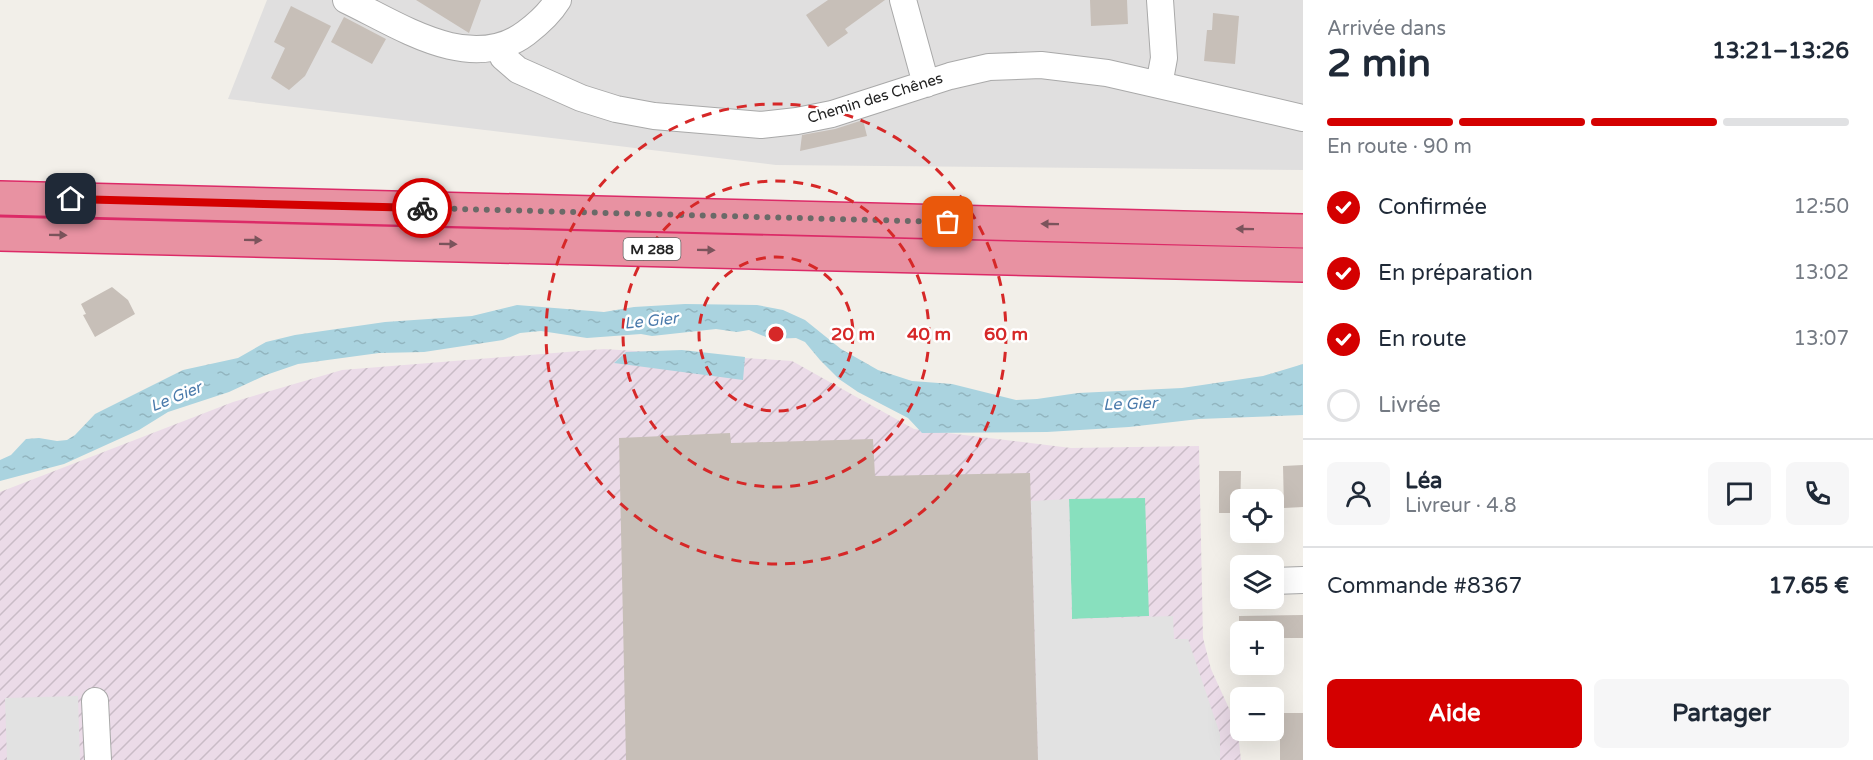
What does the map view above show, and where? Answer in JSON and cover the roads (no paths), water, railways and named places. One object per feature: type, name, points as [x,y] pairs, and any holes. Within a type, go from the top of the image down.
[{"type":"highway","points":[[0,198],[1303,231]]},
{"type":"highway","name":"M 288","points":[[0,234],[1303,265]]},
{"type":"street","points":[[346,0],[428,39],[444,45],[476,51],[500,48],[516,40],[534,27],[558,0]]},
{"type":"street","points":[[903,0],[926,84]]},
{"type":"street","points":[[1159,85],[1164,58],[1160,0]]},
{"type":"street","name":"Chemin des Chênes","points":[[500,48],[503,57],[518,70],[581,98],[616,109],[666,117],[761,125],[797,121],[832,114],[950,76],[989,67],[1041,65],[1107,73],[1303,118]]},
{"type":"street","points":[[1284,581],[1303,580]]},
{"type":"street","points":[[95,701],[98,760]]},
{"type":"water","name":"Le Gier","points":[[685,304],[757,305],[783,310],[805,320],[841,349],[878,370],[912,381],[952,384],[1016,400],[1078,393],[1182,388],[1263,376],[1303,364],[1303,415],[1199,419],[1129,427],[1047,432],[922,433],[908,418],[858,392],[839,379],[805,342],[796,338],[771,339],[749,330],[737,332],[716,329],[652,336],[641,334],[587,338],[541,331],[520,333],[503,340],[424,352],[379,353],[298,364],[266,375],[229,392],[168,412],[139,430],[64,464],[0,481],[0,460],[11,455],[26,439],[67,440],[95,414],[183,370],[238,358],[266,342],[295,335],[385,322],[472,316],[517,305],[604,312],[634,307]]},
{"type":"water","points":[[682,350],[745,357],[743,380],[614,363],[626,352]]}]
